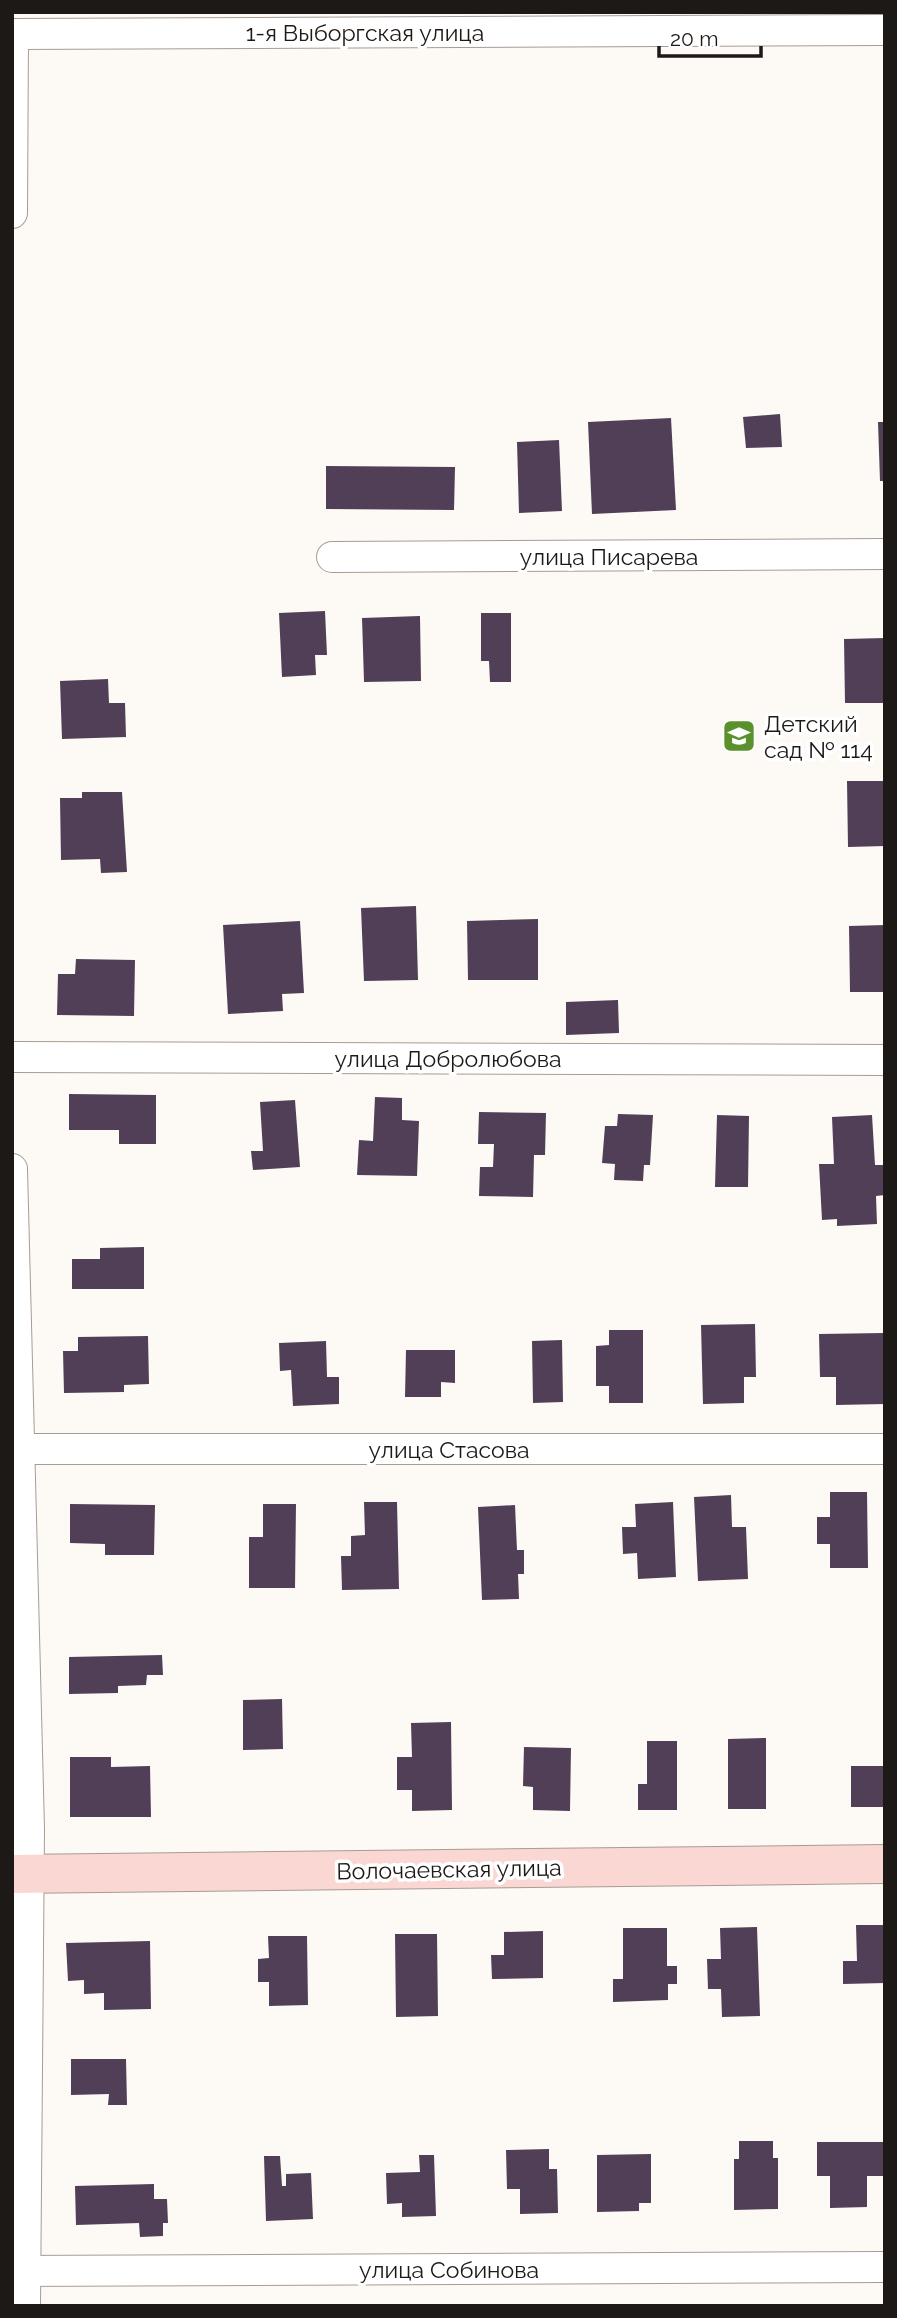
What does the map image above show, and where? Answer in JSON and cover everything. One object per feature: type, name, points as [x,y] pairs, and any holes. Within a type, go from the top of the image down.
[{"type":"street","name":"1-я Выборгская улица","points":[[13,34],[885,30]]},
{"type":"street","points":[[12,213],[13,34]]},
{"type":"street","name":"улица Писарева","points":[[332,557],[885,554]]},
{"type":"street","name":"улица Добролюбова","points":[[12,1057],[885,1060]]},
{"type":"street","points":[[12,1169],[20,1874],[19,2271],[25,2306]]},
{"type":"street","name":"улица Стасова","points":[[16,1450],[885,1449]]},
{"type":"street","name":"Волочаевская улица","points":[[20,1874],[885,1864]]},
{"type":"street","name":"улица Собинова","points":[[19,2271],[885,2267]]},
{"type":"building","points":[[780,414],[782,447],[746,448],[743,417]]},
{"type":"building","points":[[671,418],[676,510],[592,514],[588,422]]},
{"type":"building","points":[[878,422],[885,422],[885,481],[880,481]]},
{"type":"building","points":[[559,440],[562,511],[519,513],[517,442]]},
{"type":"building","points":[[326,466],[455,467],[454,510],[326,509]]},
{"type":"building","points":[[325,611],[327,655],[315,655],[316,675],[282,677],[279,613]]},
{"type":"building","points":[[481,613],[511,613],[511,682],[490,682],[489,661],[481,661]]},
{"type":"building","points":[[420,616],[421,681],[364,682],[362,618]]},
{"type":"building","points":[[885,638],[885,703],[845,703],[844,639]]},
{"type":"building","points":[[108,679],[109,703],[125,703],[126,737],[62,739],[60,681]]},
{"type":"building","points":[[847,781],[885,781],[885,846],[848,847]]},
{"type":"building","points":[[82,792],[122,792],[127,872],[101,873],[100,859],[61,860],[60,798],[82,798]]},
{"type":"building","points":[[416,906],[418,980],[364,981],[361,908]]},
{"type":"building","points":[[538,919],[538,980],[468,980],[467,921]]},
{"type":"building","points":[[300,921],[304,993],[282,994],[283,1011],[228,1014],[223,925]]},
{"type":"building","points":[[885,925],[885,992],[850,992],[849,926]]},
{"type":"building","points":[[76,959],[135,960],[134,1016],[57,1015],[58,974],[75,974]]},
{"type":"building","points":[[618,1000],[619,1033],[566,1035],[566,1002]]},
{"type":"building","points":[[69,1094],[156,1095],[156,1144],[119,1144],[119,1130],[69,1130]]},
{"type":"building","points":[[375,1097],[402,1098],[402,1120],[419,1121],[417,1176],[357,1175],[359,1140],[373,1141]]},
{"type":"building","points":[[295,1100],[300,1167],[253,1170],[251,1151],[263,1151],[260,1102]]},
{"type":"building","points":[[479,1112],[546,1113],[545,1155],[534,1155],[533,1197],[479,1196],[480,1167],[493,1167],[494,1144],[478,1144]]},
{"type":"building","points":[[618,1114],[653,1115],[650,1165],[644,1165],[643,1181],[614,1180],[615,1164],[602,1163],[605,1126],[617,1126]]},
{"type":"building","points":[[717,1115],[749,1116],[748,1187],[715,1187]]},
{"type":"building","points":[[872,1115],[875,1165],[885,1165],[885,1195],[876,1196],[877,1224],[837,1226],[837,1219],[822,1220],[819,1164],[834,1164],[832,1117]]},
{"type":"building","points":[[144,1247],[144,1289],[72,1289],[72,1259],[100,1259],[100,1248]]},
{"type":"building","points":[[755,1324],[756,1377],[744,1377],[744,1403],[703,1404],[701,1325]]},
{"type":"building","points":[[609,1330],[643,1330],[643,1403],[609,1403],[609,1386],[596,1386],[596,1346],[609,1345]]},
{"type":"building","points":[[884,1333],[885,1404],[836,1405],[836,1377],[820,1377],[819,1334]]},
{"type":"building","points":[[148,1336],[149,1384],[124,1385],[124,1392],[64,1393],[63,1351],[78,1351],[78,1337]]},
{"type":"building","points":[[562,1340],[563,1402],[533,1403],[532,1341]]},
{"type":"building","points":[[326,1341],[327,1377],[339,1377],[339,1404],[293,1406],[291,1370],[280,1371],[279,1343]]},
{"type":"building","points":[[406,1350],[455,1350],[455,1383],[441,1382],[441,1397],[405,1397]]},
{"type":"building","points":[[830,1492],[867,1492],[868,1568],[830,1568],[830,1544],[817,1544],[817,1517],[830,1517]]},
{"type":"building","points":[[731,1495],[732,1527],[746,1527],[748,1579],[698,1581],[694,1497]]},
{"type":"building","points":[[364,1502],[397,1502],[399,1589],[342,1590],[341,1556],[351,1556],[351,1536],[365,1535]]},
{"type":"building","points":[[673,1502],[676,1577],[638,1579],[637,1553],[623,1554],[622,1527],[636,1527],[635,1504]]},
{"type":"building","points":[[70,1504],[155,1505],[154,1555],[105,1555],[105,1544],[70,1543]]},
{"type":"building","points":[[263,1504],[296,1504],[295,1588],[249,1588],[249,1537],[263,1537]]},
{"type":"building","points":[[515,1505],[517,1550],[524,1550],[524,1574],[518,1574],[519,1599],[482,1600],[478,1507]]},
{"type":"building","points":[[162,1655],[163,1675],[147,1675],[146,1685],[118,1686],[118,1693],[69,1694],[69,1657]]},
{"type":"building","points":[[282,1699],[283,1749],[243,1750],[243,1700]]},
{"type":"building","points":[[451,1722],[452,1810],[412,1811],[412,1790],[397,1790],[397,1757],[412,1757],[411,1723]]},
{"type":"building","points":[[766,1738],[766,1809],[728,1809],[728,1739]]},
{"type":"building","points":[[647,1741],[677,1741],[677,1810],[638,1810],[638,1784],[647,1784]]},
{"type":"building","points":[[524,1747],[571,1748],[570,1811],[533,1810],[533,1787],[523,1786]]},
{"type":"building","points":[[70,1757],[111,1757],[111,1767],[150,1766],[151,1817],[70,1817]]},
{"type":"building","points":[[851,1766],[885,1766],[885,1807],[851,1807]]},
{"type":"building","points":[[856,1925],[885,1925],[885,1983],[843,1984],[843,1961],[857,1961]]},
{"type":"building","points":[[757,1927],[760,2016],[722,2017],[721,1989],[708,1989],[707,1959],[721,1959],[720,1928]]},
{"type":"building","points":[[623,1928],[667,1928],[667,1966],[677,1966],[677,1984],[668,1984],[668,2000],[613,2002],[613,1979],[623,1979]]},
{"type":"building","points":[[543,1931],[543,1978],[492,1979],[491,1955],[504,1955],[504,1932]]},
{"type":"building","points":[[395,1934],[437,1934],[438,2016],[396,2017]]},
{"type":"building","points":[[268,1936],[307,1936],[308,2005],[269,2006],[269,1982],[258,1982],[258,1959],[269,1958]]},
{"type":"building","points":[[150,1941],[151,2009],[104,2010],[104,1993],[84,1994],[84,1980],[68,1981],[66,1943]]},
{"type":"building","points":[[71,2059],[126,2059],[127,2105],[108,2105],[109,2094],[71,2095]]},
{"type":"building","points":[[739,2141],[773,2141],[773,2158],[778,2158],[778,2209],[734,2210],[734,2159],[739,2159]]},
{"type":"building","points":[[817,2142],[884,2142],[884,2176],[867,2176],[867,2207],[830,2208],[830,2176],[817,2176]]},
{"type":"building","points":[[549,2149],[549,2169],[557,2169],[558,2213],[520,2214],[520,2189],[507,2189],[506,2150]]},
{"type":"building","points":[[651,2154],[651,2203],[639,2203],[639,2211],[597,2212],[597,2155]]},
{"type":"building","points":[[419,2155],[434,2155],[436,2216],[402,2217],[402,2203],[387,2204],[386,2173],[420,2172]]},
{"type":"building","points":[[264,2156],[280,2156],[282,2186],[286,2186],[286,2174],[311,2173],[313,2219],[266,2221]]},
{"type":"building","points":[[154,2184],[154,2199],[167,2199],[168,2223],[163,2223],[163,2236],[140,2237],[139,2223],[76,2225],[75,2186]]},
{"type":"place","name":"Детский сад № 114","points":[[739,736]]}]
